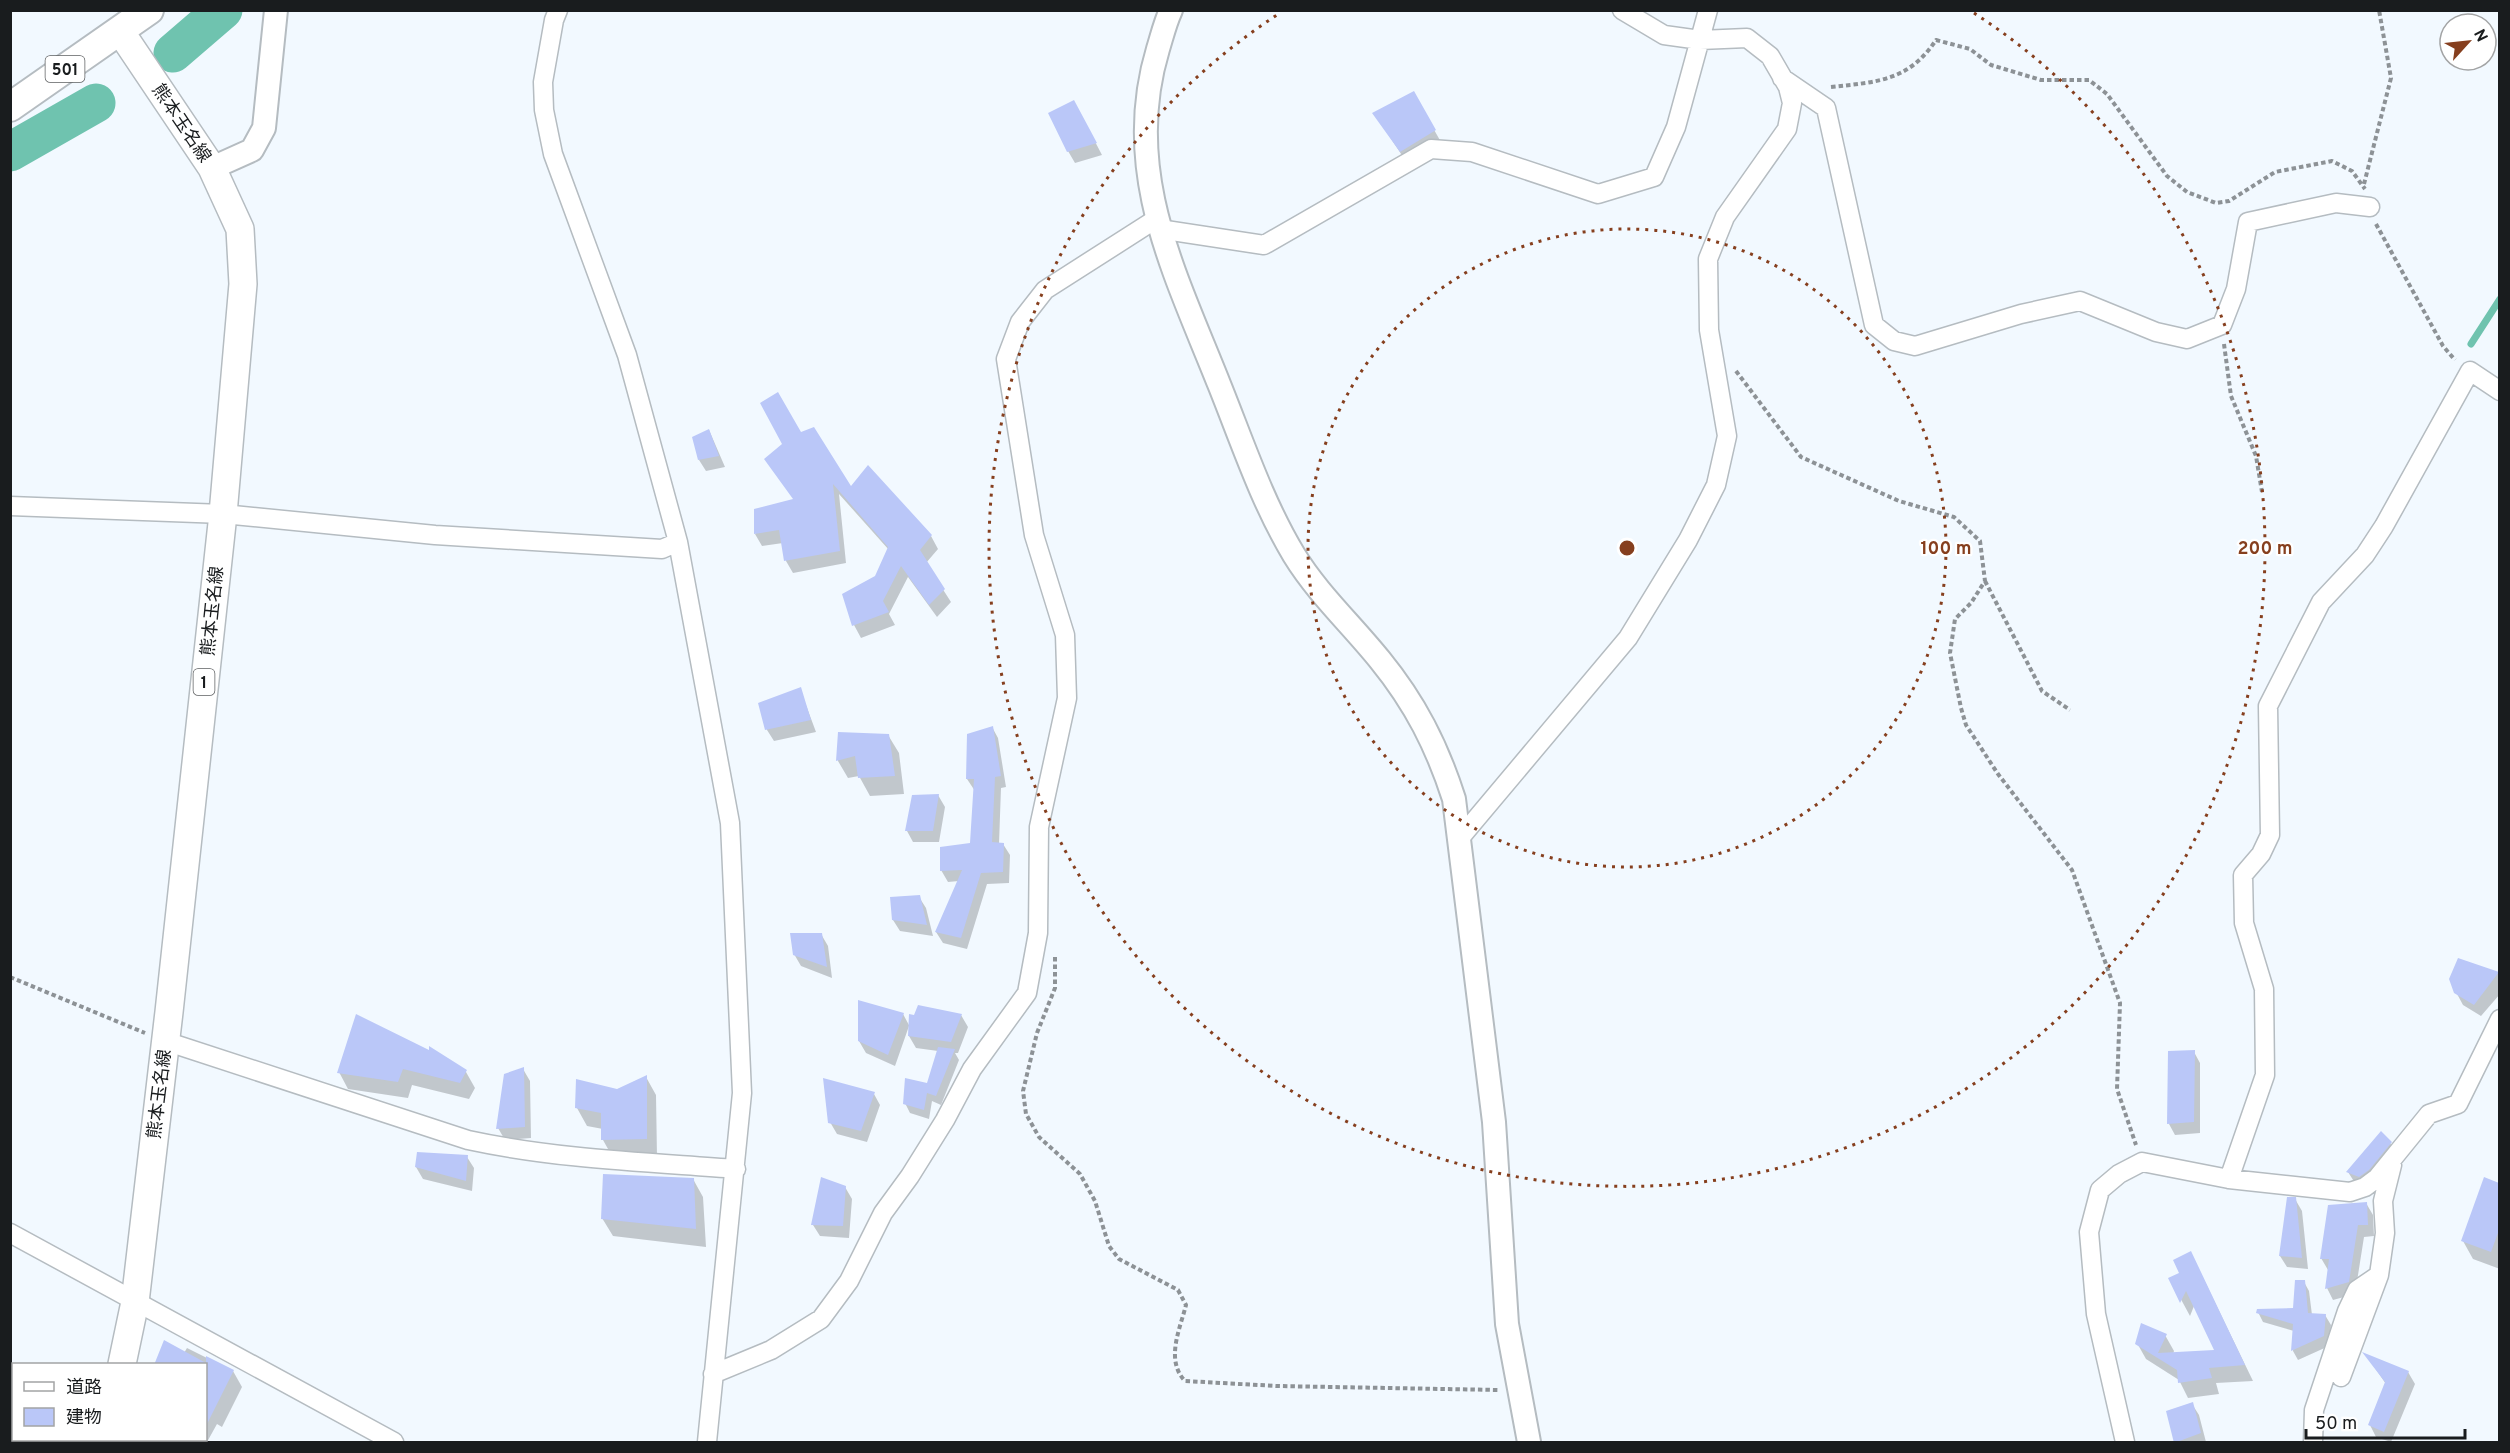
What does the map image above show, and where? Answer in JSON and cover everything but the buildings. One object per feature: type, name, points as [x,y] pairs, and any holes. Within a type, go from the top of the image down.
[{"type":"highway","name":"501","points":[[10,107],[149,10]]},
{"type":"main road","name":"熊本玉名線","points":[[120,31],[212,168],[240,229],[243,284],[223,514],[165,1041],[135,1302],[122,1363]]},
{"type":"street","points":[[212,168],[252,150],[264,128],[276,10]]},
{"type":"street","points":[[558,10],[554,20],[543,82],[544,110],[553,154],[627,355],[678,542],[730,823],[742,1093],[736,1169],[706,1443]]},
{"type":"street","points":[[1171,10],[1146,96],[1145,148],[1157,224],[1254,471],[1293,554],[1325,600],[1380,660],[1415,709],[1440,755],[1454,799],[1494,1122],[1507,1324],[1529,1443]]},
{"type":"street","points":[[1460,838],[1635,629],[1688,540],[1716,485],[1726,436],[1709,330],[1708,259],[1725,217],[1787,129],[1792,103],[1786,85],[1770,56],[1747,38],[1700,40],[1664,35],[1622,10]]},
{"type":"street","points":[[713,1374],[771,1350],[821,1319],[849,1281],[883,1213],[910,1176],[945,1120],[972,1069],[1027,993],[1038,933],[1039,827],[1067,698],[1065,635],[1034,535],[1006,359],[1020,322],[1045,290],[1157,224],[1264,245],[1431,149],[1472,152],[1598,194],[1654,177],[1676,127],[1708,10]]},
{"type":"street","points":[[1786,85],[1826,108],[1874,325],[1894,341],[1915,346],[2021,314],[2080,301],[2156,332],[2187,339],[2222,325],[2236,289],[2248,222],[2336,203],[2370,207]]},
{"type":"street","points":[[2229,1179],[2265,1075],[2264,989],[2244,923],[2243,874],[2261,854],[2270,835],[2268,706],[2321,602],[2365,555],[2384,526],[2470,371],[2499,391]]},
{"type":"street","points":[[10,506],[223,514],[435,536],[662,549],[678,542]]},
{"type":"street","points":[[2125,1443],[2096,1314],[2089,1232],[2100,1190],[2119,1174],[2142,1162],[2229,1179],[2350,1192],[2365,1187],[2378,1178],[2429,1114],[2458,1104],[2499,1019]]},
{"type":"street","points":[[165,1041],[468,1140],[517,1150],[577,1158],[736,1169]]},
{"type":"street","points":[[2341,1377],[2379,1275],[2385,1233],[2382,1201],[2394,1158]]},
{"type":"street","points":[[10,1233],[394,1443]]},
{"type":"street","points":[[2313,1443],[2314,1410],[2347,1311],[2357,1290],[2379,1275]]},
{"type":"path","points":[[2364,185],[2391,78],[2379,10]]},
{"type":"path","points":[[1786,85],[1881,81],[1904,72],[1925,57],[1936,40],[1970,49],[1991,66],[2041,80],[2089,80],[2107,94],[2167,176],[2187,192],[2216,203],[2229,201],[2276,172],[2332,161],[2352,171],[2364,185],[2380,235],[2443,346],[2456,362],[2470,371]]},
{"type":"path","points":[[2222,325],[2231,396],[2256,456],[2262,492]]},
{"type":"path","points":[[1733,367],[1802,457],[1899,501],[1954,517],[1980,541],[1984,581],[2042,691],[2070,710]]},
{"type":"path","points":[[1984,581],[1971,603],[1955,619],[1950,653],[1961,708],[1966,725],[1992,764],[2072,870],[2120,1003],[2117,1089],[2142,1162]]},
{"type":"path","points":[[1038,933],[1054,943],[1055,988],[1036,1033],[1023,1091],[1026,1114],[1039,1137],[1080,1173],[1095,1201],[1109,1246],[1119,1259],[1178,1290],[1186,1305],[1174,1352],[1178,1374],[1185,1381],[1277,1386],[1518,1390]]},
{"type":"path","points":[[10,977],[165,1041]]},
{"type":"waterway","points":[[173,53],[223,10]]},
{"type":"waterway","points":[[10,152],[96,103]]},
{"type":"waterway","points":[[2471,344],[2500,299]]}]
